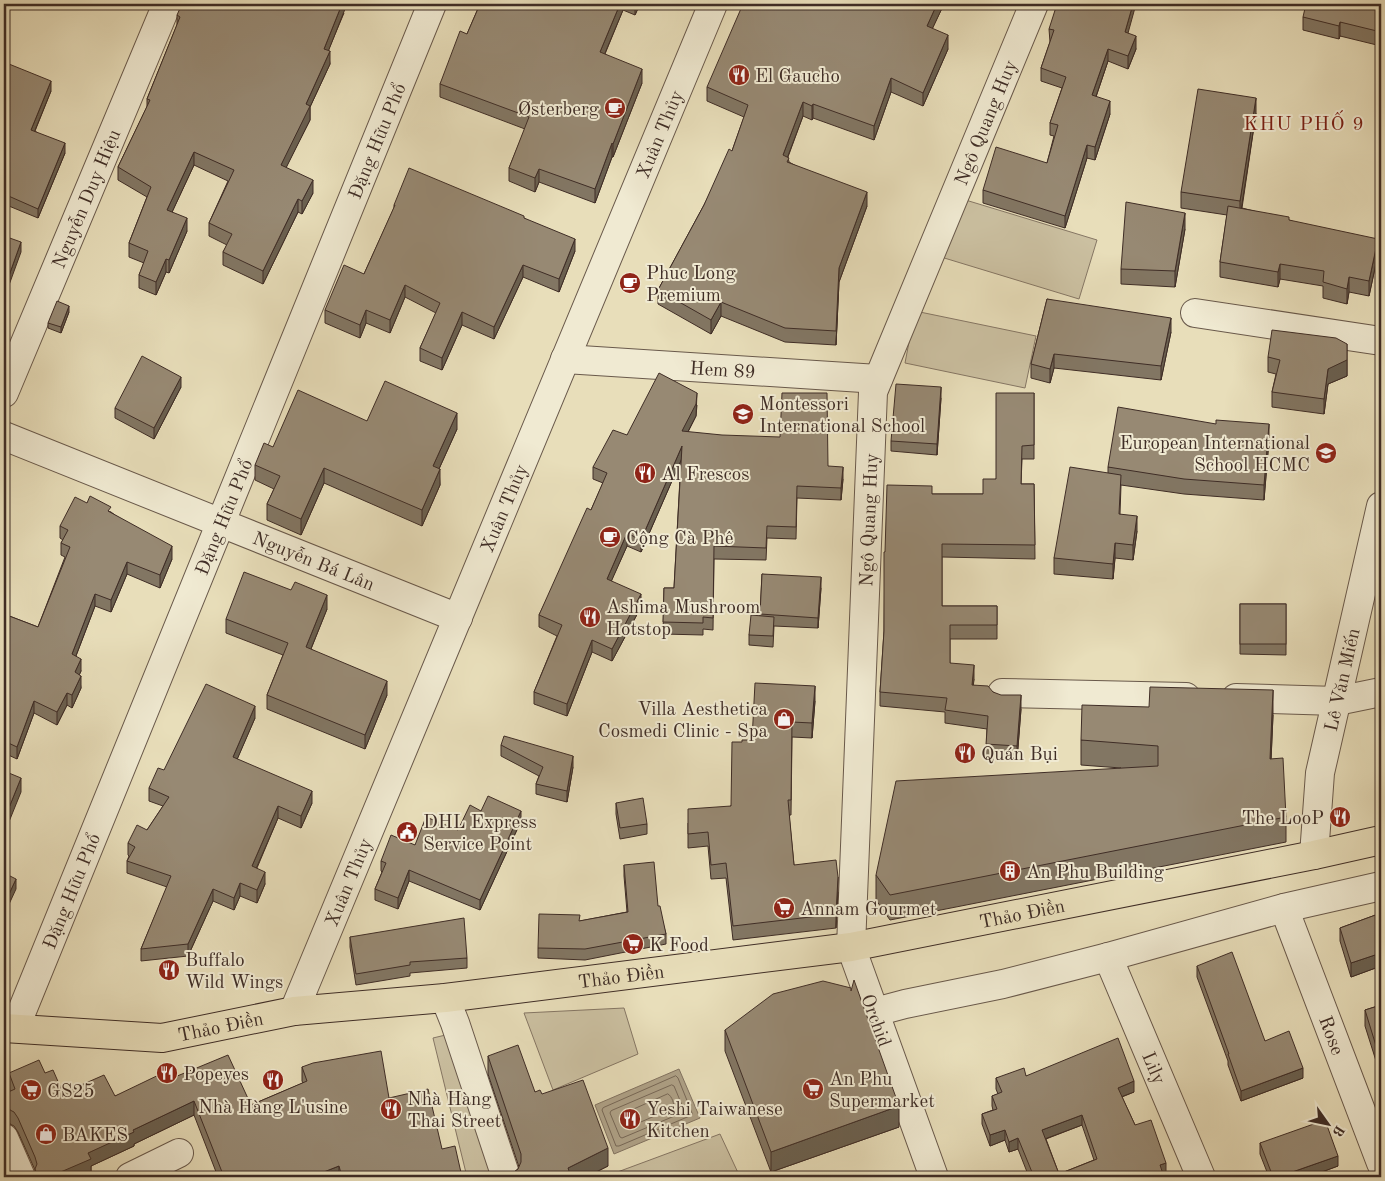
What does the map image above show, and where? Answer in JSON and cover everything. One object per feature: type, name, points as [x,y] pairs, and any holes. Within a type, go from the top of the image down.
[{"type":"main road","name":"Thảo Điền","points":[[10,1028],[162,1038],[294,1011],[445,998],[851,947],[1381,840]]},
{"type":"street","name":"Nguyễn Duy Hiệu","points":[[4,393],[167,4]]},
{"type":"street","name":"Đặng Hữu Phổ","points":[[10,1028],[221,523],[432,4]]},
{"type":"street","name":"Xuân Thủy","points":[[294,1011],[713,4]]},
{"type":"street","name":"Ngô Quang Huy","points":[[851,947],[873,392],[1034,4]]},
{"type":"street","points":[[1195,313],[1381,341]]},
{"type":"street","name":"Hem 89","points":[[565,359],[878,379]]},
{"type":"street","name":"Nguyễn Bá Lân","points":[[4,436],[458,618]]},
{"type":"street","name":"Lê Văn Miến","points":[[1314,855],[1320,772],[1381,506]]},
{"type":"street","points":[[1002,692],[1337,701],[1381,692]]},
{"type":"street","points":[[875,1012],[1003,984],[1284,908],[1381,886]]},
{"type":"street","name":"Rose","points":[[1284,908],[1381,1163]]},
{"type":"street","name":"Orchid","points":[[851,947],[875,1012],[926,1175]]},
{"type":"street","name":"Lily","points":[[1108,957],[1201,1177]]},
{"type":"street","points":[[445,998],[506,1177]]},
{"type":"street","points":[[4,1138],[21,1177]]},
{"type":"street","points":[[130,1177],[179,1153]]},
{"type":"shaded area","points":[[959,198],[1097,240],[1079,299],[941,257]]},
{"type":"shaded area","points":[[915,311],[1036,336],[1025,388],[905,363]]},
{"type":"shaded area","points":[[624,1008],[638,1054],[553,1090],[524,1013]]},
{"type":"shaded area","points":[[454,1033],[502,1177],[467,1177],[433,1038]]},
{"type":"shaded area","points":[[720,1134],[740,1177],[604,1177]]},
{"type":"water","points":[[679,1069],[700,1118],[614,1154],[595,1105]]},
{"type":"building","points":[[182,4],[342,4],[324,49],[330,51],[306,104],[310,106],[281,165],[313,180],[302,201],[298,199],[263,271],[223,252],[232,234],[209,223],[234,170],[194,152],[167,210],[187,218],[169,260],[166,259],[156,282],[139,275],[148,251],[129,243],[151,187],[118,167],[150,100],[147,99],[180,17],[177,15]]},
{"type":"building","points":[[480,4],[620,4],[600,52],[642,69],[595,189],[539,169],[535,178],[509,168],[529,117],[440,84],[460,31],[467,34]]},
{"type":"building","points":[[743,4],[861,4],[873,9],[875,4],[937,4],[927,26],[948,35],[923,93],[891,78],[874,126],[803,102],[783,155],[789,158],[787,162],[867,192],[839,268],[836,331],[785,328],[721,302],[711,320],[658,290],[704,205],[729,149],[732,151],[748,105],[707,87]]},
{"type":"building","points":[[1057,4],[1133,4],[1125,32],[1136,36],[1128,56],[1108,49],[1092,95],[1110,101],[1095,147],[1087,145],[1065,216],[983,190],[996,147],[1047,163],[1058,125],[1050,123],[1066,77],[1041,68],[1054,30],[1049,29]]},
{"type":"building","points":[[1306,4],[1381,4],[1381,32],[1340,22],[1339,26],[1303,17]]},
{"type":"building","points":[[4,62],[51,81],[31,130],[65,143],[38,209],[4,194]]},
{"type":"building","points":[[1198,89],[1256,98],[1240,201],[1181,192]]},
{"type":"building","points":[[409,168],[575,239],[559,279],[523,265],[494,327],[462,312],[442,358],[420,348],[440,303],[405,285],[390,320],[366,310],[360,325],[325,310],[344,265],[364,274],[395,205]]},
{"type":"building","points":[[1126,202],[1185,213],[1175,271],[1121,269]]},
{"type":"building","points":[[1228,206],[1289,217],[1289,220],[1378,239],[1369,281],[1349,277],[1347,289],[1323,282],[1324,271],[1280,264],[1278,272],[1220,262]]},
{"type":"building","points":[[4,236],[21,242],[6,284],[9,285],[4,299]]},
{"type":"building","points":[[1047,299],[1171,318],[1161,366],[1054,354],[1050,369],[1031,364]]},
{"type":"building","points":[[57,301],[69,306],[61,327],[48,323]]},
{"type":"building","points":[[1272,330],[1336,338],[1347,344],[1347,360],[1328,369],[1324,399],[1272,392],[1280,360],[1268,357]]},
{"type":"building","points":[[142,356],[181,377],[154,428],[115,408]]},
{"type":"building","points":[[659,373],[697,393],[696,404],[682,431],[722,435],[780,437],[782,393],[827,393],[828,466],[843,467],[841,488],[797,486],[796,527],[767,526],[766,548],[714,546],[713,618],[703,617],[703,623],[663,622],[664,588],[674,588],[682,446],[641,540],[627,533],[607,579],[641,594],[612,649],[592,640],[567,704],[534,692],[562,625],[539,615],[587,508],[591,510],[607,473],[593,467],[613,430],[627,435]]},
{"type":"building","points":[[385,381],[457,413],[433,466],[440,469],[422,510],[324,468],[301,519],[267,504],[280,476],[255,465],[264,443],[273,447],[298,390],[367,421]]},
{"type":"building","points":[[896,384],[941,387],[937,444],[891,441]]},
{"type":"building","points":[[996,393],[1034,393],[1034,445],[1022,446],[1021,484],[1034,484],[1035,545],[942,544],[942,606],[997,606],[997,625],[950,625],[950,663],[974,665],[972,685],[988,686],[993,692],[1001,695],[1021,695],[1017,746],[986,744],[988,716],[945,710],[947,698],[880,692],[884,631],[884,552],[887,485],[932,486],[932,494],[983,494],[983,479],[996,479]]},
{"type":"building","points":[[1118,407],[1216,424],[1216,420],[1269,424],[1264,485],[1184,479],[1108,467]]},
{"type":"building","points":[[1070,467],[1121,475],[1119,514],[1137,516],[1133,545],[1115,543],[1113,564],[1054,558]]},
{"type":"building","points":[[90,496],[111,507],[108,511],[172,546],[160,575],[127,562],[111,600],[95,594],[72,654],[81,659],[75,672],[81,676],[72,695],[67,693],[57,712],[34,701],[17,747],[4,741],[4,614],[38,627],[70,547],[61,543],[68,530],[60,526],[75,497],[87,503]]},
{"type":"building","points":[[244,572],[291,590],[295,582],[327,595],[306,647],[387,681],[365,735],[267,695],[288,643],[226,619]]},
{"type":"building","points":[[762,574],[821,577],[818,618],[760,614]]},
{"type":"building","points":[[1240,604],[1286,604],[1286,644],[1240,644]]},
{"type":"building","points":[[751,615],[774,617],[773,636],[749,635]]},
{"type":"building","points":[[755,683],[815,686],[812,723],[792,722],[791,800],[788,800],[794,865],[836,860],[838,877],[836,914],[733,926],[726,863],[711,865],[708,832],[688,834],[688,809],[731,806],[732,742],[752,740]]},
{"type":"building","points":[[206,684],[255,706],[233,757],[312,791],[301,816],[278,806],[252,866],[265,872],[257,890],[240,883],[234,898],[213,889],[188,944],[141,949],[171,876],[127,861],[135,847],[128,843],[137,825],[147,830],[169,797],[149,788],[158,768],[164,770]]},
{"type":"building","points":[[1150,687],[1273,690],[1270,759],[1283,758],[1286,817],[890,895],[876,875],[896,781],[1158,766],[1158,746],[1081,740],[1082,705],[1149,707]]},
{"type":"building","points":[[504,736],[573,756],[567,791],[536,784],[543,767],[501,745]]},
{"type":"building","points":[[4,771],[21,778],[4,820]]},
{"type":"building","points":[[488,796],[521,811],[480,900],[409,870],[398,898],[375,889],[386,863],[381,861],[391,835],[415,845],[426,817],[458,830],[470,805],[481,811]]},
{"type":"building","points":[[643,798],[647,824],[620,828],[616,803]]},
{"type":"building","points":[[654,862],[658,906],[660,906],[666,934],[585,949],[538,948],[539,914],[580,915],[579,921],[628,912],[624,865]]},
{"type":"building","points":[[4,873],[16,879],[4,905]]},
{"type":"building","points":[[1381,913],[1381,953],[1351,963],[1340,928]]},
{"type":"building","points":[[464,918],[467,958],[410,962],[410,965],[356,974],[350,937]]},
{"type":"building","points":[[1232,952],[1265,1041],[1289,1031],[1303,1068],[1241,1091],[1197,966]]},
{"type":"building","name":"An Phu Supermarket","points":[[854,980],[899,1106],[771,1152],[725,1030],[773,994],[823,981],[851,988],[851,991]]},
{"type":"building","points":[[1381,1005],[1381,1047],[1377,1049],[1365,1010]]},
{"type":"building","points":[[1118,1038],[1134,1081],[1118,1088],[1135,1125],[1151,1120],[1166,1163],[1160,1165],[1164,1177],[1034,1177],[1018,1138],[1009,1142],[1005,1130],[990,1135],[982,1114],[997,1109],[992,1096],[1002,1092],[996,1078],[1024,1068],[1026,1076]],"holes":[[[1082,1115],[1097,1159],[1059,1174],[1042,1130]]]},
{"type":"building","points":[[518,1045],[535,1092],[540,1090],[542,1094],[583,1080],[608,1148],[568,1168],[571,1177],[516,1177],[514,1172],[518,1169],[521,1162],[521,1154],[488,1056]]},
{"type":"building","points":[[381,1051],[389,1098],[428,1089],[442,1149],[455,1146],[462,1177],[342,1177],[339,1166],[311,1177],[224,1177],[194,1101],[88,1153],[91,1159],[49,1177],[38,1177],[35,1169],[37,1164],[35,1157],[18,1118],[10,1110],[4,1095],[15,1089],[9,1073],[39,1060],[45,1073],[53,1070],[63,1093],[104,1075],[115,1096],[167,1071],[170,1079],[228,1055],[251,1105],[307,1081],[302,1067],[313,1063]]},
{"type":"building","points":[[1325,1120],[1338,1156],[1278,1177],[1273,1177],[1260,1143]]},
{"type":"place","name":"El Gaucho","points":[[739,75]]},
{"type":"place","name":"Østerberg","points":[[615,108]]},
{"type":"place","name":"Phuc Long Premium","points":[[630,283]]},
{"type":"place","name":"Montessori International School","points":[[743,414]]},
{"type":"place","name":"European International School HCMC","points":[[1326,453]]},
{"type":"place","name":"Al Frescos","points":[[645,473]]},
{"type":"place","name":"Cộng Cà Phê","points":[[610,537]]},
{"type":"place","name":"Ashima Mushroom Hotstop","points":[[590,617]]},
{"type":"place","name":"Villa Aesthetica Cosmedi Clinic - Spa","points":[[784,719]]},
{"type":"place","name":"Quán Bụi","points":[[965,753]]},
{"type":"place","name":"The LooP","points":[[1340,817]]},
{"type":"place","name":"DHL Express Service Point","points":[[407,832]]},
{"type":"place","name":"An Phu Building","points":[[1010,871]]},
{"type":"place","name":"Annam Gourmet","points":[[784,908]]},
{"type":"place","name":"K Food","points":[[633,944]]},
{"type":"place","name":"Buffalo Wild Wings","points":[[169,970]]},
{"type":"place","name":"Popeyes","points":[[167,1073]]},
{"type":"place","name":"Nhà Hàng L'usine","points":[[273,1080]]},
{"type":"place","name":"An Phu Supermarket","points":[[813,1089]]},
{"type":"place","name":"GS25","points":[[31,1090]]},
{"type":"place","name":"Nhà Hàng Thai Street","points":[[391,1109]]},
{"type":"place","name":"Yeshi Taiwanese Kitchen","points":[[630,1119]]},
{"type":"place","name":"BAKES","points":[[46,1134]]},
{"type":"district","name":"KHU PHỐ 9","points":[[1304,123]]}]
